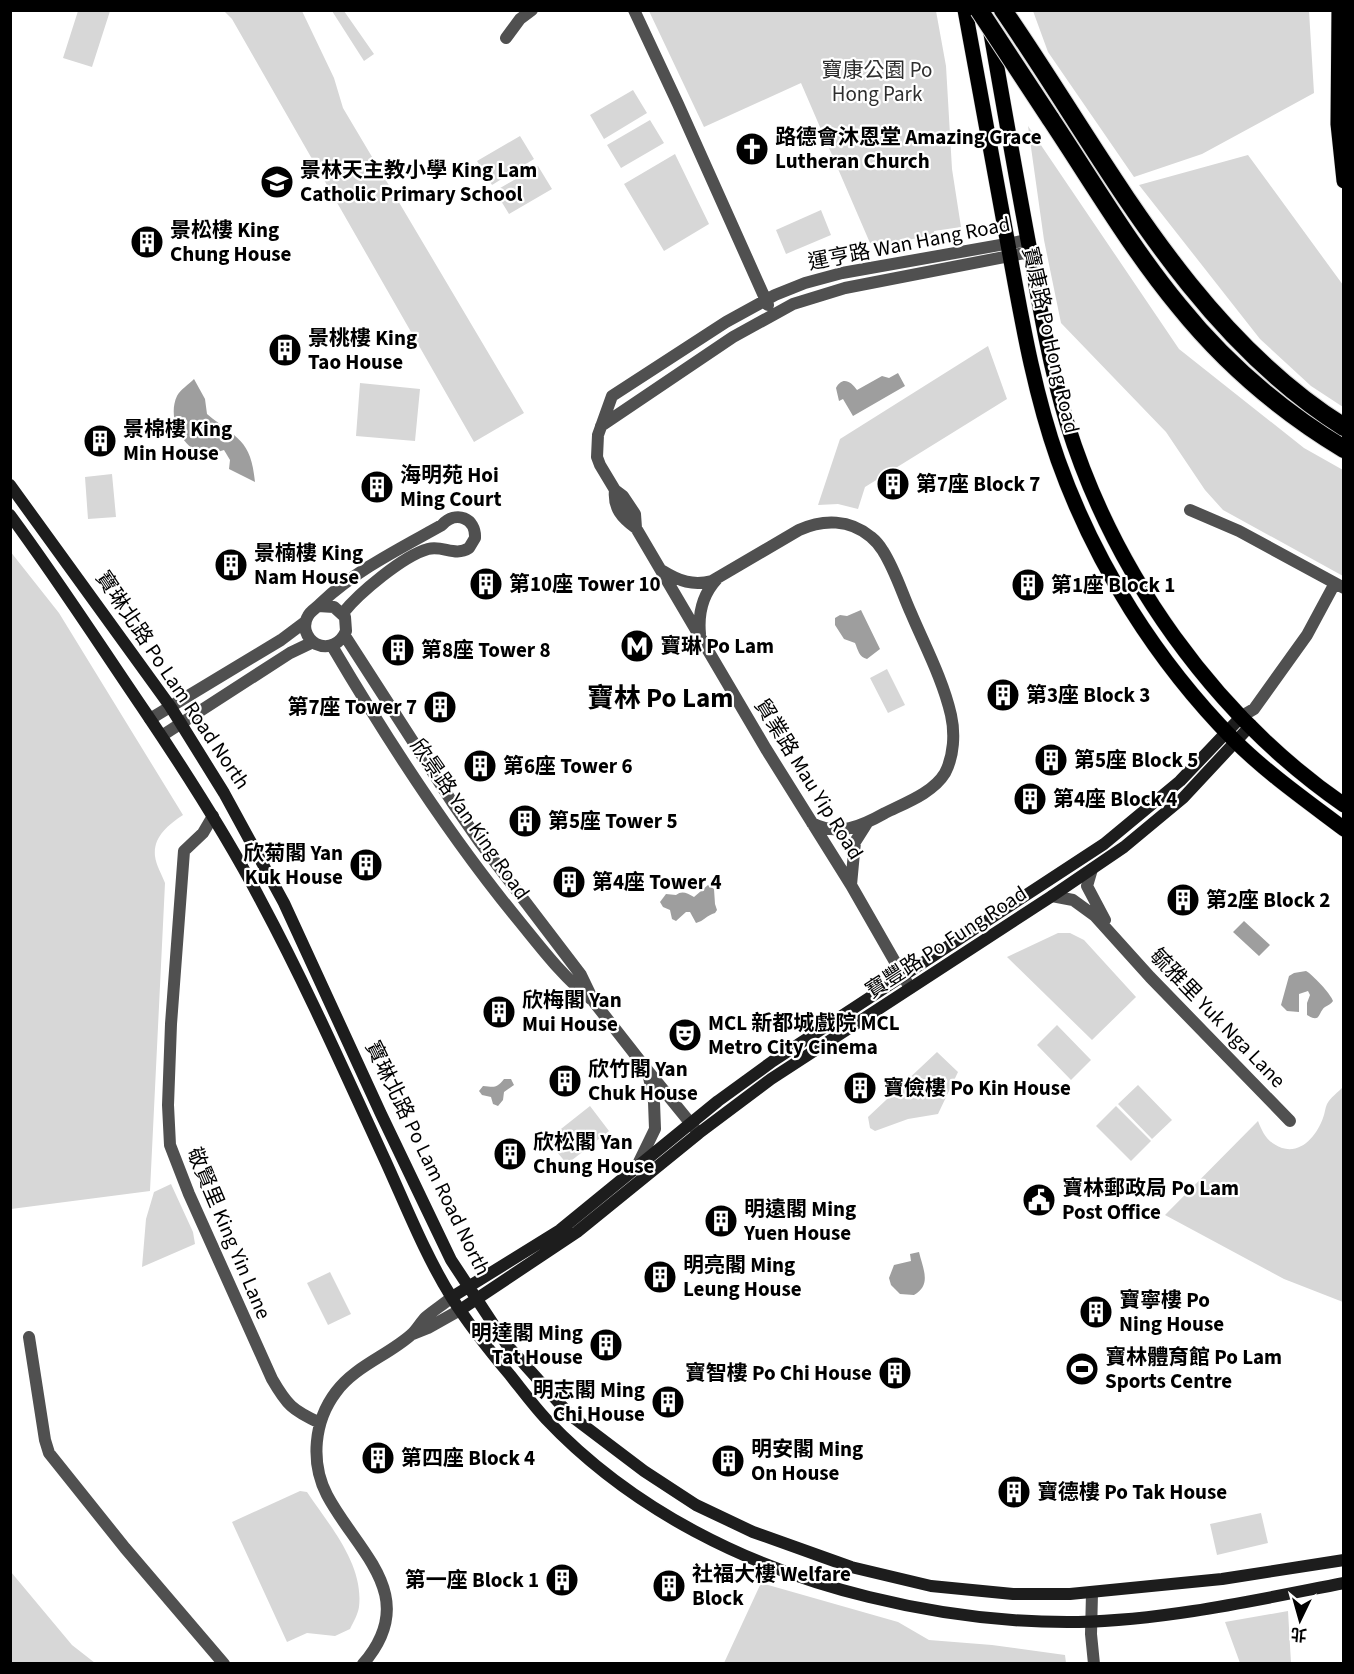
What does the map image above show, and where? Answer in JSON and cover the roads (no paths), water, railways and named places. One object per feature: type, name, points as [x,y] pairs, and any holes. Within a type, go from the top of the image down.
[{"type":"highway","points":[[979,10],[1134,246],[1192,322],[1222,354],[1264,392],[1298,419],[1344,449]]},
{"type":"highway","points":[[1003,10],[1155,241],[1203,302],[1276,376],[1310,404],[1344,427]]},
{"type":"main road","name":"寶康路 Po Hong Road","points":[[966,10],[1022,325],[1041,406],[1059,462],[1084,524],[1118,587],[1152,641],[1188,688],[1232,737],[1344,829]]},
{"type":"main road","name":"寶康路 Po Hong Road","points":[[986,10],[1048,348],[1061,403],[1080,461],[1105,521],[1138,582],[1168,628],[1212,684],[1249,717],[1286,760],[1344,805]]},
{"type":"main road","points":[[1339,10],[1342,60],[1338,124],[1344,181]]},
{"type":"main road","name":"寶琳北路 Po Lam Road North","points":[[10,485],[170,706],[224,793],[284,903],[451,1260],[507,1345],[570,1415],[644,1472],[696,1505],[753,1532],[851,1567],[931,1586],[1013,1594],[1092,1593],[1222,1579],[1344,1560]]},
{"type":"main road","name":"寶琳北路 Po Lam Road North","points":[[10,515],[163,735],[261,900],[294,964],[422,1239],[460,1310],[509,1375],[546,1418],[567,1440],[612,1478],[715,1542],[813,1582],[924,1610],[1011,1620],[1091,1621],[1211,1607],[1344,1583]]},
{"type":"main road","name":"寶豐路 Po Fung Road","points":[[460,1310],[577,1232],[699,1133],[771,1079],[1124,847],[1183,798],[1249,717]]},
{"type":"main road","name":"寶豐路 Po Fung Road","points":[[452,1297],[560,1230],[690,1123],[773,1061],[1067,870],[1113,837],[1232,737]]},
{"type":"street","points":[[506,38],[520,19],[532,10]]},
{"type":"street","points":[[634,10],[772,314]]},
{"type":"street","name":"運亨路 Wan Hang Road","points":[[601,426],[612,396],[726,322],[765,300],[805,283],[842,273],[1029,246]]},
{"type":"street","name":"運亨路 Wan Hang Road","points":[[601,426],[733,337],[772,314],[810,298],[845,288],[1009,249]]},
{"type":"street","name":"貿業路 Mau Yip Road","points":[[601,426],[597,457],[615,490],[614,502],[618,510],[625,520],[636,528],[700,639],[851,885],[910,988]]},
{"type":"street","points":[[1190,510],[1239,531],[1340,586]]},
{"type":"street","points":[[150,719],[281,640],[305,622],[309,614],[345,582],[442,525],[448,519],[459,516],[473,524],[475,538],[469,548],[456,552],[437,548],[419,553],[369,585],[343,613]]},
{"type":"street","points":[[660,569],[686,582],[703,583],[719,577],[799,530],[817,524],[836,522],[855,527],[871,537],[883,551],[929,654],[951,716],[952,751],[945,772],[936,784],[867,823],[836,830],[826,829],[812,823]]},
{"type":"street","points":[[421,565],[424,556],[437,548]]},
{"type":"street","points":[[700,639],[699,622],[702,602],[709,588],[719,577]]},
{"type":"street","name":"寶豐路 Po Fung Road","points":[[1249,717],[1340,586]]},
{"type":"street","points":[[305,622],[307,634],[314,642],[325,646],[332,646],[345,636],[347,622],[343,613],[334,607],[318,606]]},
{"type":"street","name":"欣景路 Yan King Road","points":[[345,636],[456,808],[581,975],[594,1002],[699,1133]]},
{"type":"street","points":[[163,735],[290,653],[314,642]]},
{"type":"street","name":"欣景路 Yan King Road","points":[[332,646],[465,851],[571,984],[594,1002]]},
{"type":"street","name":"敬賢里 King Yin Lane","points":[[213,816],[203,833],[184,851],[171,1024],[168,1105],[170,1144],[189,1194],[272,1379],[283,1399],[296,1412],[320,1423]]},
{"type":"street","points":[[851,885],[852,853],[855,842],[867,823]]},
{"type":"street","name":"毓雅里 Yuk Nga Lane","points":[[1092,869],[1087,882],[1088,890],[1119,941]]},
{"type":"street","name":"毓雅里 Yuk Nga Lane","points":[[1052,896],[1073,900],[1095,916],[1150,977],[1290,1121]]},
{"type":"street","name":"欣景路 Yan King Road","points":[[637,1166],[655,1129],[654,1102],[648,1071]]},
{"type":"street","points":[[412,1334],[426,1317],[452,1297]]},
{"type":"street","points":[[363,1664],[377,1643],[385,1624],[385,1594],[372,1561],[332,1503],[321,1482],[316,1454],[320,1423],[335,1393],[345,1381],[412,1334],[460,1310]]},
{"type":"street","points":[[29,1337],[49,1453],[125,1548],[224,1664]]},
{"type":"street","points":[[1092,1593],[1091,1621],[1095,1664]]},
{"type":"place","name":"路德會沐恩堂 Amazing Grace Lutheran Church","points":[[752,149]]},
{"type":"place","name":"景林天主教小學 King Lam Catholic Primary School","points":[[277,182]]},
{"type":"place","name":"景松樓 King Chung House","points":[[147,242]]},
{"type":"place","name":"景桃樓 King Tao House","points":[[285,350]]},
{"type":"place","name":"景棉樓 King Min House","points":[[100,441]]},
{"type":"place","name":"第7座 Block 7","points":[[893,484]]},
{"type":"place","name":"海明苑 Hoi Ming Court","points":[[377,487]]},
{"type":"place","name":"景楠樓 King Nam House","points":[[231,565]]},
{"type":"place","name":"第10座 Tower 10","points":[[486,584]]},
{"type":"place","name":"第1座 Block 1","points":[[1028,585]]},
{"type":"place","name":"寶琳 Po Lam","points":[[637,646]]},
{"type":"place","name":"第8座 Tower 8","points":[[398,650]]},
{"type":"place","name":"第3座 Block 3","points":[[1003,695]]},
{"type":"place","name":"第7座 Tower 7","points":[[440,707]]},
{"type":"place","name":"第5座 Block 5","points":[[1051,760]]},
{"type":"place","name":"第6座 Tower 6","points":[[480,766]]},
{"type":"place","name":"第4座 Block 4","points":[[1030,799]]},
{"type":"place","name":"第5座 Tower 5","points":[[525,821]]},
{"type":"place","name":"欣菊閣 Yan Kuk House","points":[[366,865]]},
{"type":"place","name":"第4座 Tower 4","points":[[569,882]]},
{"type":"place","name":"第2座 Block 2","points":[[1183,900]]},
{"type":"place","name":"欣梅閣 Yan Mui House","points":[[499,1012]]},
{"type":"place","name":"MCL 新都城戲院 MCL Metro City Cinema","points":[[685,1035]]},
{"type":"place","name":"欣竹閣 Yan Chuk House","points":[[565,1081]]},
{"type":"place","name":"寶儉樓 Po Kin House","points":[[860,1088]]},
{"type":"place","name":"欣松閣 Yan Chung House","points":[[510,1154]]},
{"type":"place","name":"寶林郵政局 Po Lam Post Office","points":[[1039,1200]]},
{"type":"place","name":"明遠閣 Ming Yuen House","points":[[721,1221]]},
{"type":"place","name":"明亮閣 Ming Leung House","points":[[660,1277]]},
{"type":"place","name":"寶寧樓 Po Ning House","points":[[1096,1312]]},
{"type":"place","name":"明達閣 Ming Tat House","points":[[606,1345]]},
{"type":"place","name":"寶林體育館 Po Lam Sports Centre","points":[[1082,1369]]},
{"type":"place","name":"寶智樓 Po Chi House","points":[[895,1373]]},
{"type":"place","name":"明志閣 Ming Chi House","points":[[668,1402]]},
{"type":"place","name":"第四座 Block 4","points":[[378,1458]]},
{"type":"place","name":"明安閣 Ming On House","points":[[728,1461]]},
{"type":"place","name":"寶德樓 Po Tak House","points":[[1014,1492]]},
{"type":"place","name":"第一座 Block 1","points":[[562,1580]]},
{"type":"place","name":"社福大樓 Welfare Block","points":[[669,1586]]},
{"type":"district","name":"寶林 Po Lam","points":[[660,698]]},
{"type":"park label","name":"寶康公園 Po Hong Park","points":[[877,82]]}]
